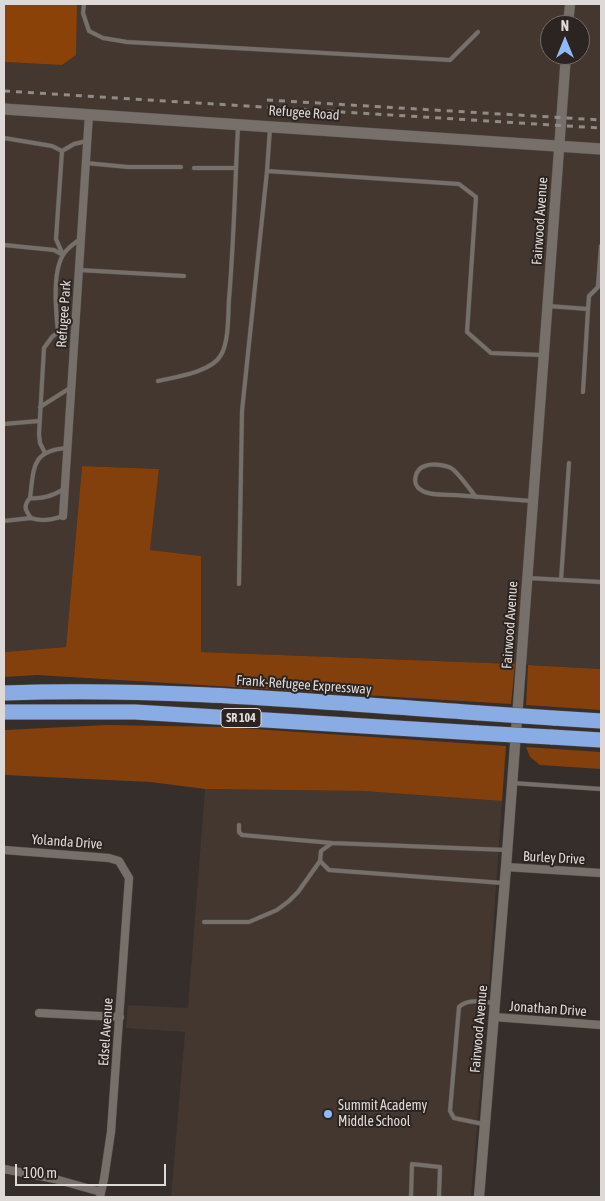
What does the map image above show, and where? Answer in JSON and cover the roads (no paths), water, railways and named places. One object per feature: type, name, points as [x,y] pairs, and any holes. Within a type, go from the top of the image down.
[{"type":"highway","name":"Frank-Refugee Expressway","points":[[4,693],[143,692],[601,721]]},
{"type":"highway","name":"SR 104","points":[[4,712],[135,712],[601,740]]},
{"type":"main road","name":"Refugee Road","points":[[4,109],[601,149]]},
{"type":"street","name":"Fairwood Avenue","points":[[479,1197],[505,883],[565,65]]},
{"type":"street","name":"Refugee Park","points":[[63,516],[89,114]]},
{"type":"street","name":"Yolanda Drive","points":[[4,850],[109,858],[118,861],[125,869]]},
{"type":"street","name":"Burley Drive","points":[[506,867],[601,873]]},
{"type":"street","name":"Edsel Avenue","points":[[100,1195],[111,1132],[120,1017],[129,888],[129,878],[125,869]]},
{"type":"street","points":[[39,1013],[120,1017]]},
{"type":"street","name":"Jonathan Drive","points":[[494,1017],[601,1025]]},
{"type":"street","points":[[4,1169],[55,1179],[100,1195]]},
{"type":"lane","points":[[84,4],[83,13],[89,31],[103,38],[127,42],[450,60],[478,32]]},
{"type":"lane","points":[[158,381],[208,367],[221,355],[228,320],[233,254],[238,124]]},
{"type":"lane","points":[[239,584],[242,411],[270,126]]},
{"type":"lane","points":[[4,138],[52,146],[62,151]]},
{"type":"lane","points":[[62,151],[74,144],[88,141]]},
{"type":"lane","points":[[62,151],[56,239],[63,255]]},
{"type":"lane","points":[[86,163],[128,167],[181,167]]},
{"type":"lane","points":[[194,168],[236,168]]},
{"type":"lane","points":[[267,171],[459,184],[476,196],[467,332],[491,353],[544,355]]},
{"type":"lane","points":[[58,332],[57,278],[59,264],[70,246],[81,237]]},
{"type":"lane","points":[[4,245],[54,250],[63,255]]},
{"type":"lane","points":[[583,392],[588,309],[590,296],[600,285],[601,246]]},
{"type":"lane","points":[[79,270],[184,276]]},
{"type":"lane","points":[[548,306],[588,309]]},
{"type":"lane","points":[[45,453],[40,442],[44,348],[52,337],[76,317]]},
{"type":"lane","points":[[40,407],[72,387]]},
{"type":"lane","points":[[4,424],[40,421]]},
{"type":"lane","points":[[31,518],[25,504],[30,498],[35,466],[45,453],[57,448],[68,448]]},
{"type":"lane","points":[[561,580],[569,462]]},
{"type":"lane","points":[[476,497],[451,468],[437,465],[425,466],[416,472],[415,480],[418,488],[422,491],[476,497],[533,502]]},
{"type":"lane","points":[[30,498],[40,499],[53,496],[65,488]]},
{"type":"lane","points":[[4,522],[31,518],[51,520],[63,516]]},
{"type":"lane","points":[[528,578],[601,582]]},
{"type":"lane","points":[[512,783],[601,789]]},
{"type":"lane","points":[[239,825],[239,832],[242,834],[332,843],[507,850]]},
{"type":"lane","points":[[204,922],[249,922],[277,910],[298,892],[320,861],[321,851],[332,843]]},
{"type":"lane","points":[[320,861],[329,870],[505,883]]},
{"type":"lane","points":[[485,1124],[454,1118],[450,1111],[459,1007],[463,1003],[471,1001],[495,1003]]},
{"type":"lane","points":[[411,1197],[412,1164],[440,1167],[439,1197]]},
{"type":"railway","points":[[4,91],[601,128]]},
{"type":"railway","points":[[267,100],[601,120]]},
{"type":"place","name":"Summit Academy Middle School","points":[[328,1114]]}]
